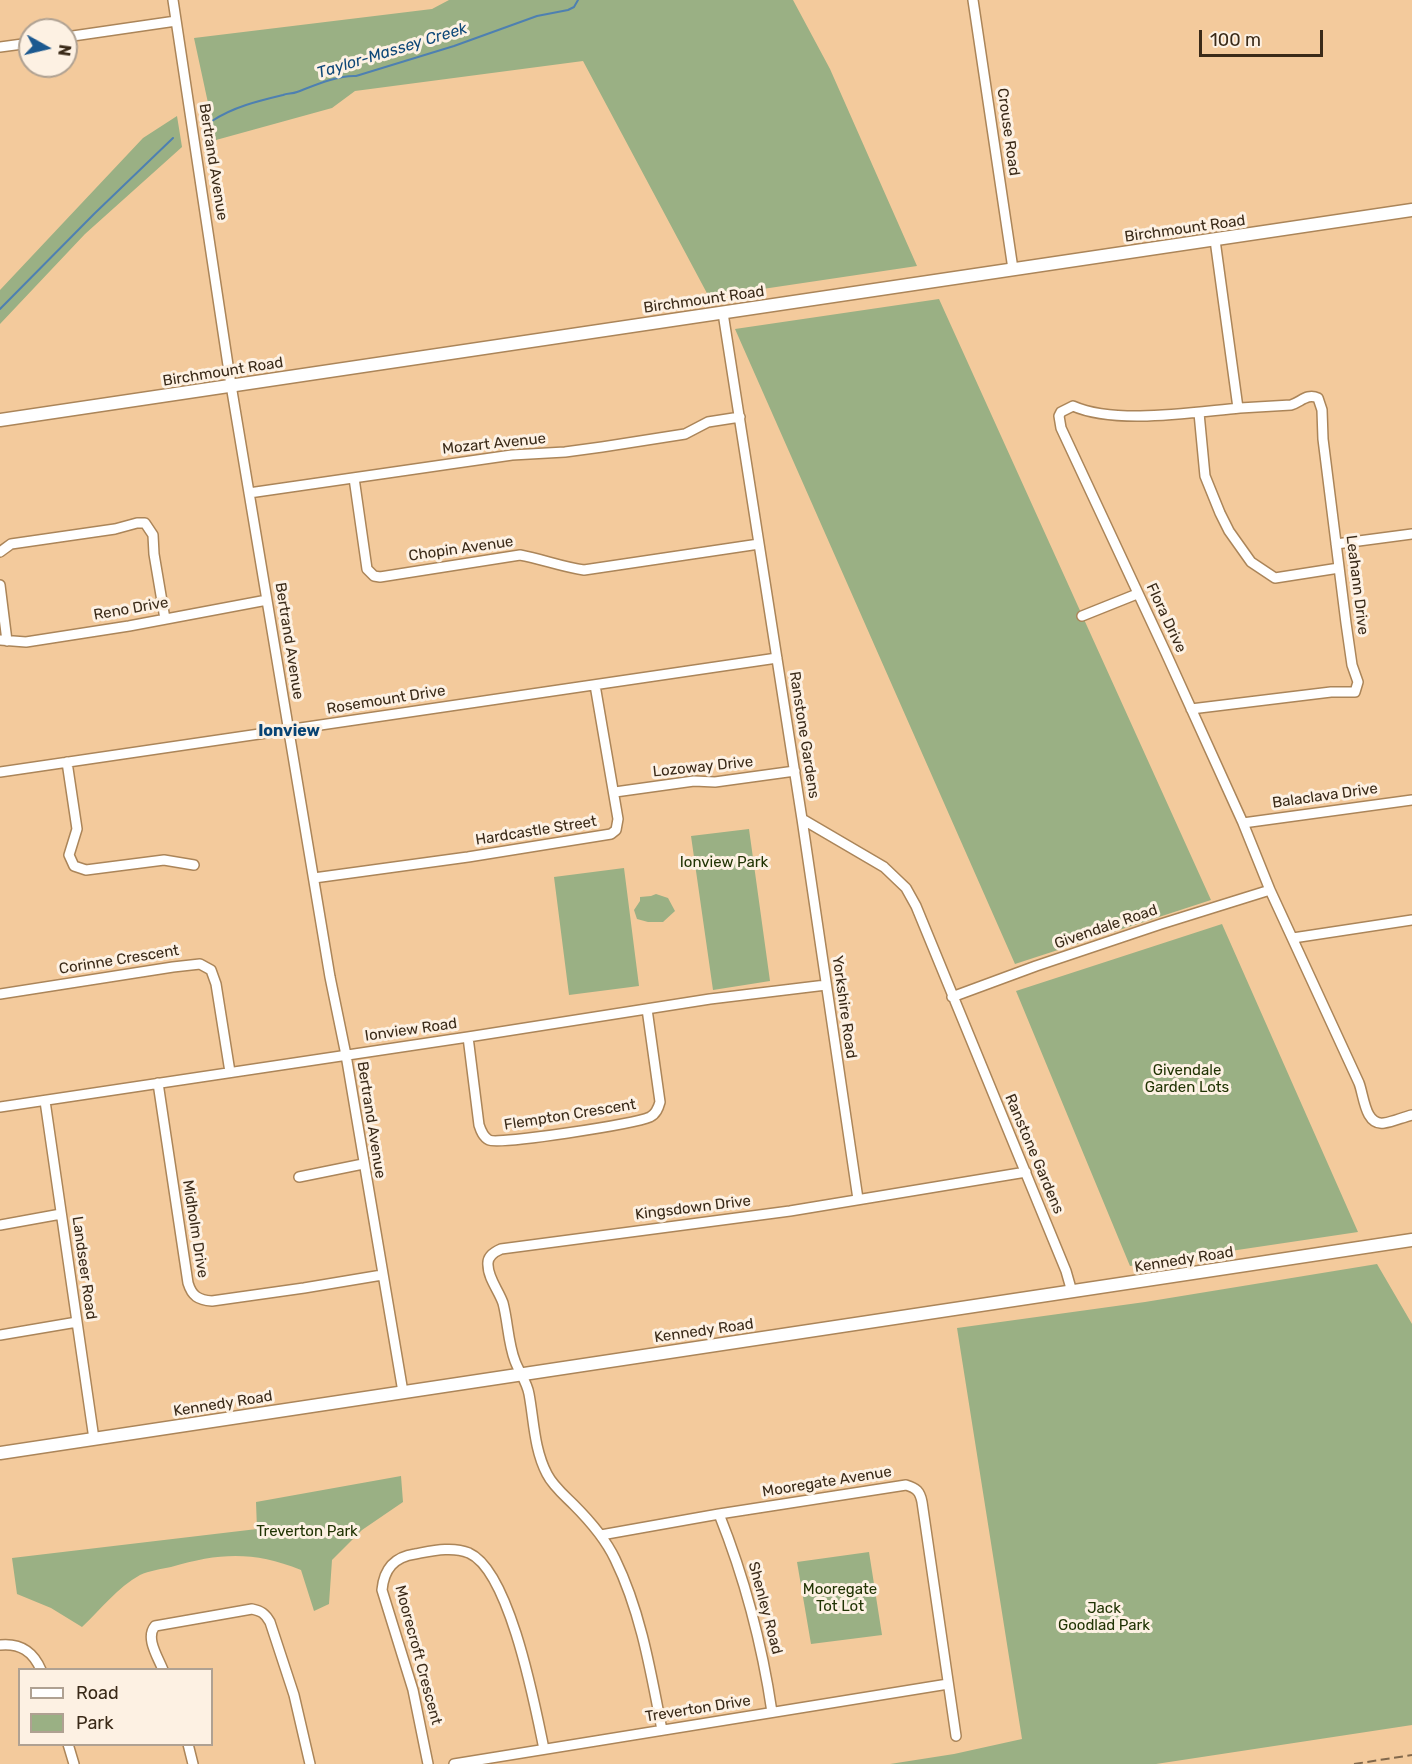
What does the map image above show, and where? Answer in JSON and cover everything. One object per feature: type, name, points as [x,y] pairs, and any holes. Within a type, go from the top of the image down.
[{"type":"main road","name":"Birchmount Road","points":[[0,420],[1412,210]]},
{"type":"main road","name":"Kennedy Road","points":[[0,1453],[1412,1240]]},
{"type":"street","name":"Bertrand Avenue","points":[[173,0],[231,386],[330,977],[346,1054],[403,1392]]},
{"type":"street","name":"Crouse Road","points":[[973,0],[1013,269]]},
{"type":"street","points":[[78,35],[176,21]]},
{"type":"street","points":[[0,47],[18,45]]},
{"type":"street","points":[[1215,240],[1239,408]]},
{"type":"street","name":"Ranstone Gardens","points":[[723,312],[802,819],[884,867],[906,888],[916,906],[1026,1172],[1066,1271],[1072,1292]]},
{"type":"street","name":"Leahann Drive","points":[[1191,709],[1330,692],[1354,692],[1359,682],[1352,665],[1323,439],[1322,410],[1318,398],[1308,396],[1292,405],[1239,408]]},
{"type":"street","name":"Flora Drive","points":[[1239,408],[1199,413],[1132,416],[1086,412],[1073,406],[1061,412],[1059,416],[1061,428],[1243,823],[1270,890],[1359,1083],[1368,1116],[1382,1124],[1412,1115]]},
{"type":"street","points":[[1199,413],[1206,476],[1229,531],[1251,562],[1275,578],[1339,568]]},
{"type":"street","name":"Mozart Avenue","points":[[249,493],[512,455],[565,452],[685,434],[708,422],[740,417]]},
{"type":"street","name":"Chopin Avenue","points":[[354,478],[367,568],[374,576],[380,577],[520,555],[539,558],[562,567],[584,570],[759,544]]},
{"type":"street","points":[[0,552],[11,544],[145,523],[153,535],[165,619]]},
{"type":"street","points":[[1336,544],[1412,534]]},
{"type":"street","points":[[0,585],[4,640]]},
{"type":"street","points":[[1082,616],[1137,594]]},
{"type":"street","name":"Reno Drive","points":[[4,640],[26,642],[267,600]]},
{"type":"street","name":"Rosemount Drive","points":[[0,772],[777,658]]},
{"type":"street","name":"Hardcastle Street","points":[[314,878],[611,834],[618,825],[615,792],[595,685]]},
{"type":"street","points":[[67,762],[77,829],[69,855],[74,866],[86,870],[164,860],[194,865]]},
{"type":"street","name":"Lozoway Drive","points":[[615,792],[795,771]]},
{"type":"street","name":"Balaclava Drive","points":[[1243,823],[1412,800]]},
{"type":"street","name":"Yorkshire Road","points":[[802,819],[858,1199]]},
{"type":"street","name":"Givendale Road","points":[[952,997],[1036,966],[1270,890]]},
{"type":"street","points":[[1293,938],[1412,920]]},
{"type":"street","name":"Corinne Crescent","points":[[0,994],[200,964],[211,970],[216,984],[230,1072]]},
{"type":"street","name":"Ionview Road","points":[[0,1107],[647,1009],[826,985]]},
{"type":"street","name":"Flempton Crescent","points":[[468,1037],[479,1125],[487,1139],[502,1142],[584,1130],[641,1120],[652,1116],[658,1109],[660,1102],[647,1009]]},
{"type":"street","name":"Midholm Drive","points":[[158,1083],[188,1283],[195,1297],[212,1301],[382,1275]]},
{"type":"street","name":"Landseer Road","points":[[45,1101],[94,1439]]},
{"type":"street","points":[[299,1178],[363,1164]]},
{"type":"street","name":"Kingsdown Drive","points":[[522,1375],[514,1358],[500,1294],[487,1267],[494,1252],[501,1249],[790,1211],[1026,1172]]},
{"type":"street","points":[[0,1225],[61,1214]]},
{"type":"street","points":[[0,1335],[76,1322]]},
{"type":"street","points":[[522,1375],[529,1395],[538,1449],[547,1475],[557,1489],[601,1535],[615,1559],[638,1623],[662,1730]]},
{"type":"street","name":"Mooregate Avenue","points":[[601,1535],[906,1485],[915,1488],[922,1502],[956,1736]]},
{"type":"street","name":"Shenley Road","points":[[719,1514],[732,1548],[759,1638],[772,1712]]},
{"type":"street","name":"Moorecroft Crescent","points":[[428,1764],[413,1690],[382,1590],[383,1578],[395,1560],[406,1555],[438,1550],[459,1550],[470,1553],[486,1565],[495,1579],[516,1634],[532,1690],[544,1749]]},
{"type":"street","points":[[162,1668],[151,1638],[151,1631],[155,1626],[252,1609],[261,1610],[270,1622],[294,1695],[310,1764]]},
{"type":"street","points":[[0,1645],[10,1644],[24,1648],[32,1654],[40,1668]]},
{"type":"street","name":"Treverton Drive","points":[[454,1764],[948,1684]]},
{"type":"street","points":[[69,1746],[74,1764]]},
{"type":"street","points":[[188,1746],[193,1764]]},
{"type":"green space","points":[[449,0],[793,0],[830,69],[917,266],[709,297],[583,61],[355,91],[332,108],[216,140],[194,38],[432,9]]},
{"type":"green space","points":[[177,116],[182,147],[85,234],[0,324],[0,290],[143,138]]},
{"type":"green space","points":[[939,299],[1211,900],[1015,964],[735,329]]},
{"type":"green space","name":"Ionview Park","points":[[749,829],[770,981],[713,990],[691,836]]},
{"type":"green space","points":[[624,868],[639,986],[569,995],[554,877]]},
{"type":"green space","points":[[656,894],[668,898],[675,911],[663,922],[637,919],[634,910],[640,897]]},
{"type":"green space","name":"Givendale Garden Lots","points":[[1222,924],[1358,1232],[1130,1266],[1016,991]]},
{"type":"green space","name":"Jack Goodlad Park","points":[[1377,1264],[1412,1324],[1412,1725],[1156,1764],[890,1764],[954,1754],[1022,1739],[957,1328],[1145,1302]]},
{"type":"green space","name":"Treverton Park","points":[[401,1476],[403,1502],[362,1530],[332,1560],[329,1604],[314,1611],[301,1570],[267,1560],[236,1556],[205,1559],[140,1575],[117,1592],[82,1627],[51,1608],[17,1594],[12,1558],[257,1529],[256,1502]]},
{"type":"green space","name":"Mooregate Tot Lot","points":[[869,1552],[882,1635],[811,1644],[797,1562]]},
{"type":"waterway","name":"Taylor-Massey Creek","points":[[212,121],[246,105],[295,93],[334,79],[356,76],[454,46],[537,16],[568,10],[574,7],[578,0]]},
{"type":"waterway","name":"Taylor-Massey Creek","points":[[0,309],[173,138]]},
{"type":"railway","points":[[1354,1764],[1412,1755]]},
{"type":"district","name":"Ionview","points":[[289,731]]}]
